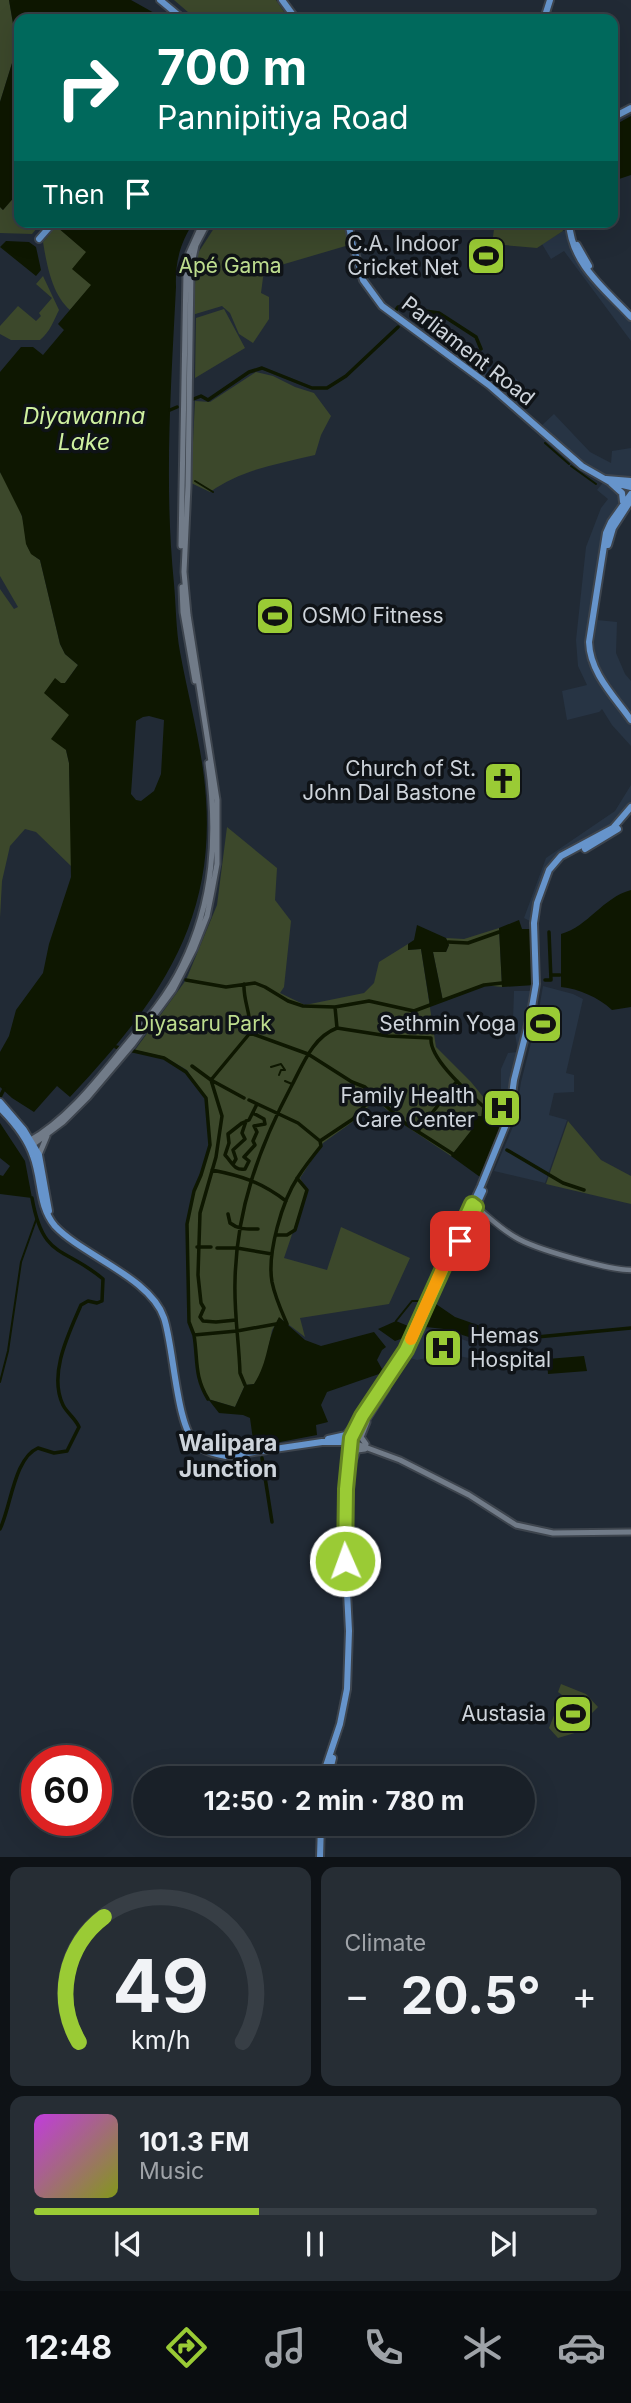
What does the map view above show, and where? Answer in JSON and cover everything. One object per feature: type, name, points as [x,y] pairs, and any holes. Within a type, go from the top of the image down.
[{"type":"main road","points":[[160,0],[177,14]]},
{"type":"main road","points":[[38,238],[46,228]]},
{"type":"main road","points":[[30,1143],[44,1135],[76,1103],[131,1043],[173,990],[207,916],[217,864],[217,800],[184,572],[191,268],[203,228]]},
{"type":"main road","name":"Parliament Road","points":[[350,228],[363,280],[382,306],[489,385],[582,466],[607,480],[631,486]]},
{"type":"main road","points":[[570,228],[578,258],[631,317]]},
{"type":"main road","points":[[573,228],[579,249],[589,266],[631,311]]},
{"type":"main road","points":[[607,480],[622,493],[622,504]]},
{"type":"main road","name":"Parliament Road","points":[[607,480],[631,481]]},
{"type":"main road","points":[[631,494],[622,504],[606,533],[590,652],[595,668],[631,720]]},
{"type":"main road","points":[[631,500],[613,528],[607,547],[594,642],[599,667],[631,713]]},
{"type":"main road","points":[[316,1443],[346,1435],[360,1419],[406,1350],[474,1205],[509,1117],[514,1080],[536,984],[534,923],[545,879],[555,861],[613,828],[631,807]]},
{"type":"main road","points":[[330,1766],[349,1709],[351,1690],[353,1631],[348,1535],[352,1442],[410,1351],[512,1121],[518,1081],[540,984],[539,923],[546,889],[558,864],[615,831],[631,815]]},
{"type":"main road","points":[[0,1102],[39,1155]]},
{"type":"main road","points":[[0,1108],[24,1130],[30,1143],[43,1205],[51,1220],[71,1240],[116,1268],[160,1308],[170,1338],[184,1424],[190,1439],[196,1445],[226,1456],[316,1443],[352,1442],[379,1451]]},
{"type":"main road","points":[[24,1130],[44,1135]]},
{"type":"main road","points":[[44,1135],[39,1155],[51,1220]]},
{"type":"main road","points":[[370,1412],[361,1440],[468,1495],[516,1525],[553,1533],[631,1532]]},
{"type":"main road","points":[[326,1766],[345,1706],[347,1689],[349,1631],[344,1534],[347,1475],[352,1442],[360,1419]]},
{"type":"main road","points":[[316,1443],[343,1446],[347,1475]]},
{"type":"main road","points":[[351,1467],[358,1449],[379,1451]]},
{"type":"main road","points":[[322,1857],[323,1836]]},
{"type":"street","points":[[474,1205],[509,1233],[525,1242],[614,1269],[631,1270]]},
{"type":"shaded area","points":[[567,231],[574,251],[631,319],[631,341],[564,251],[551,259],[542,244]]},
{"type":"shaded area","points":[[498,363],[533,394],[520,407],[479,373]]},
{"type":"shaded area","points":[[554,414],[590,452],[611,463],[612,451],[631,448],[631,480],[604,478],[593,473],[539,428]]},
{"type":"shaded area","points":[[605,480],[618,490],[622,503],[610,521],[589,642],[591,661],[631,722],[631,746],[602,709],[567,720],[562,691],[587,685],[578,666],[576,640],[586,547],[601,508],[608,499],[597,490]]},
{"type":"shaded area","points":[[597,620],[617,622],[616,653],[631,681],[631,713],[596,660],[594,642]]},
{"type":"shaded area","points":[[631,785],[631,806],[612,828],[560,856],[549,870],[534,923],[524,918],[546,858],[615,811]]},
{"type":"shaded area","points":[[543,986],[583,999],[566,1073],[574,1075],[574,1092],[554,1093],[549,1115],[567,1120],[545,1183],[494,1171],[515,1122],[521,1082]]},
{"type":"shaded area","points":[[514,991],[533,991],[504,1125],[493,1119],[501,1101],[501,1069],[508,1053],[518,1052],[513,1021]]},
{"type":"shaded area","name":"Hemas Hospital","points":[[425,1329],[441,1331],[472,1343],[469,1358],[447,1354],[417,1360],[410,1358]]},
{"type":"green space","points":[[0,0],[9,0],[14,29],[14,57],[0,102]]},
{"type":"green space","points":[[174,0],[276,0],[286,14],[190,14]]},
{"type":"green space","points":[[14,197],[14,228],[37,228],[32,234],[0,233],[0,207],[3,210]]},
{"type":"green space","points":[[54,228],[58,228],[87,252],[92,285],[70,310],[55,288],[43,242]]},
{"type":"green space","name":"Apé Gama","points":[[214,228],[347,228],[349,245],[264,270],[261,293],[269,297],[269,319],[253,343],[239,334],[230,313],[222,306],[192,315],[198,253]]},
{"type":"green space","points":[[494,228],[562,228],[563,231],[537,248],[492,244]]},
{"type":"green space","points":[[43,276],[59,310],[46,333],[40,340],[11,340],[0,334],[0,326],[18,306],[36,321],[41,316],[39,313],[52,298],[36,284]]},
{"type":"green space","points":[[224,309],[245,348],[195,378],[196,318]]},
{"type":"green space","points":[[256,372],[314,393],[331,416],[315,455],[248,473],[210,492],[191,483],[195,401],[210,402]]},
{"type":"green space","points":[[0,472],[18,506],[30,551],[40,560],[60,644],[65,654],[78,665],[65,683],[61,683],[69,715],[66,750],[69,763],[72,867],[36,832],[25,829],[10,846],[2,881],[0,918],[0,589],[14,609],[18,607],[0,576]]},
{"type":"green space","name":"Diyasaru Park","points":[[227,827],[277,868],[275,900],[291,921],[284,987],[280,993],[305,1005],[364,993],[374,983],[379,962],[408,944],[408,950],[421,949],[436,1047],[489,1104],[490,1117],[478,1116],[474,1128],[451,1156],[409,1128],[375,1100],[355,1120],[323,1143],[300,1178],[307,1190],[284,1258],[327,1270],[341,1227],[410,1258],[389,1304],[300,1318],[305,1337],[280,1318],[272,1330],[264,1370],[254,1384],[245,1385],[235,1407],[208,1399],[200,1379],[195,1342],[189,1322],[187,1224],[194,1191],[210,1145],[206,1099],[187,1070],[165,1057],[135,1050],[186,980],[217,905]]},
{"type":"green space","points":[[499,928],[502,987],[484,985],[443,1001],[433,952],[446,952],[449,945],[446,938],[464,939]]},
{"type":"green space","points":[[568,1121],[601,1160],[631,1176],[631,1204],[546,1184]]},
{"type":"green space","name":"Austasia","points":[[561,1684],[586,1694],[598,1707],[584,1721],[585,1730],[558,1738],[549,1728],[562,1695],[558,1692]]},
{"type":"water","points":[[9,0],[131,0],[156,14],[14,14],[14,29]]},
{"type":"water","points":[[14,57],[14,197],[3,210],[0,207],[0,102]]},
{"type":"water","points":[[631,116],[631,175],[618,179],[618,123]]},
{"type":"water","name":"Diyawanna Lake","points":[[58,228],[190,228],[179,253],[176,270],[169,436],[169,510],[180,652],[202,762],[206,799],[206,845],[200,887],[189,927],[152,998],[128,1031],[70,1097],[57,1086],[34,1112],[0,1087],[0,1052],[9,1036],[16,1010],[43,973],[49,944],[71,877],[69,763],[66,750],[51,739],[69,715],[44,693],[55,678],[65,683],[78,665],[65,654],[60,644],[40,560],[31,554],[26,544],[22,516],[0,472],[0,372],[21,347],[33,347],[43,355],[64,330],[58,324],[91,285],[72,269],[86,252]],"holes":[[[143,717],[164,720],[161,774],[154,791],[141,801],[136,800],[131,794],[136,721]]]},
{"type":"water","points":[[6,241],[29,242],[36,247],[41,270],[36,276],[0,247]]},
{"type":"water","points":[[631,890],[631,1007],[612,1010],[588,994],[561,987],[561,934],[580,925],[612,899]]},
{"type":"water","points":[[519,920],[522,929],[534,929],[535,985],[502,987],[499,928]]},
{"type":"water","points":[[417,925],[446,938],[449,945],[446,952],[433,952],[443,1001],[430,1006],[421,949],[408,950],[408,944],[414,940]]},
{"type":"water","points":[[478,1116],[490,1117],[504,1126],[480,1177],[451,1156],[473,1128],[469,1124],[471,1120]]},
{"type":"water","points":[[0,1123],[25,1161],[32,1198],[0,1194],[0,1175],[3,1176],[10,1166],[0,1158]]},
{"type":"water","points":[[436,1304],[455,1317],[486,1328],[484,1342],[444,1329],[426,1327]]},
{"type":"water","points":[[279,1317],[305,1340],[321,1346],[374,1332],[386,1347],[377,1360],[382,1369],[379,1374],[327,1392],[321,1405],[328,1422],[316,1425],[317,1435],[254,1447],[250,1418],[219,1413],[208,1399],[235,1407],[245,1385],[254,1384],[259,1375]]},
{"type":"water","points":[[396,1321],[413,1328],[409,1336],[395,1341],[378,1329]]},
{"type":"water","points":[[584,1356],[587,1371],[548,1374],[547,1359]]},
{"type":"waterway","points":[[396,310],[398,307],[439,313],[476,337],[481,349]]},
{"type":"waterway","points":[[191,400],[201,396],[208,400],[249,372],[262,368],[312,388],[327,388],[346,376],[398,327]]},
{"type":"waterway","points":[[170,410],[177,407]]},
{"type":"waterway","points":[[545,443],[569,464]]},
{"type":"waterway","points":[[571,466],[596,484]]},
{"type":"waterway","points":[[195,481],[213,492]]},
{"type":"waterway","points":[[448,942],[468,943],[499,932]]},
{"type":"waterway","points":[[545,980],[551,980],[549,932]]},
{"type":"waterway","points":[[551,975],[560,975]]},
{"type":"waterway","points":[[186,980],[226,987],[255,983],[303,1006],[335,1007],[369,1001],[414,1011],[484,985],[502,983]]},
{"type":"waterway","points":[[236,1320],[203,1321],[200,1317],[204,1308],[198,1275],[200,1213],[216,1157],[222,1116],[211,1080],[250,1033],[244,984]]},
{"type":"waterway","points":[[335,1007],[337,1028]]},
{"type":"waterway","points":[[245,1385],[240,1373],[235,1294],[236,1256],[245,1205],[269,1132],[300,1068],[315,1044],[337,1028],[388,1036],[431,1038],[436,1056],[460,1085],[484,1107],[483,1117]]},
{"type":"waterway","points":[[250,1033],[308,1054],[352,1082],[365,1087],[406,1124],[453,1154]]},
{"type":"waterway","points":[[116,1047],[164,1058],[186,1072],[206,1098],[210,1145],[194,1191],[187,1224],[189,1322],[194,1335]]},
{"type":"waterway","points":[[271,1067],[281,1064],[285,1070],[281,1070],[279,1075]]},
{"type":"waterway","points":[[192,1066],[244,1098]]},
{"type":"waterway","points":[[285,1081],[292,1084]]},
{"type":"waterway","points":[[418,1131],[457,1081]]},
{"type":"waterway","points":[[0,1097],[4,1089]]},
{"type":"waterway","points":[[320,1141],[353,1119],[374,1095]]},
{"type":"waterway","points":[[249,1100],[298,1123],[320,1141],[321,1146],[292,1187],[281,1213],[274,1242],[272,1282],[287,1324]]},
{"type":"waterway","points":[[253,1113],[264,1119],[265,1124],[254,1126],[257,1132],[253,1141],[255,1145],[244,1157],[249,1161],[245,1169],[238,1169],[225,1155],[229,1143],[228,1134],[249,1120],[257,1104]]},
{"type":"waterway","points":[[233,1164],[236,1159],[233,1150],[245,1139],[242,1133],[246,1121]]},
{"type":"waterway","points":[[507,1150],[563,1183],[584,1190]]},
{"type":"waterway","points":[[212,1170],[251,1181],[286,1201]]},
{"type":"waterway","points":[[276,1235],[287,1235],[295,1230],[307,1190],[297,1178]]},
{"type":"waterway","points":[[0,1529],[23,1462],[38,1448],[54,1453],[67,1451],[79,1427],[63,1405],[59,1393],[59,1367],[81,1305],[88,1301],[102,1301],[103,1279],[49,1242],[42,1232],[32,1198]]},
{"type":"waterway","points":[[228,1214],[233,1225],[243,1229],[258,1229]]},
{"type":"waterway","points":[[0,1382],[8,1351],[21,1262],[36,1220]]},
{"type":"waterway","points":[[197,1247],[211,1247]]},
{"type":"waterway","points":[[217,1248],[237,1248],[272,1254]]},
{"type":"waterway","points":[[396,1321],[412,1301],[424,1301]]},
{"type":"waterway","points":[[208,1399],[198,1375],[194,1335],[276,1324]]},
{"type":"waterway","points":[[487,1335],[516,1339],[631,1328]]},
{"type":"waterway","points":[[262,1458],[272,1522]]},
{"type":"slow traffic","points":[[411,1339],[446,1260]]},
{"type":"place","name":"C.A. Indoor Cricket Net","points":[[486,256]]},
{"type":"place","name":"OSMO Fitness","points":[[275,616]]},
{"type":"place","name":"Church of St. John Dal Bastone","points":[[503,781]]},
{"type":"place","name":"Sethmin Yoga","points":[[543,1024]]},
{"type":"place","name":"Family Health Care Center","points":[[502,1108]]},
{"type":"place","name":"Hemas Hospital","points":[[443,1348]]},
{"type":"place","name":"Austasia","points":[[573,1714]]},
{"type":"district","name":"Walipara Junction","points":[[228,1456]]},
{"type":"route","points":[[345,1561],[349,1442],[362,1416],[406,1350],[472,1204],[476,1207],[460,1241]]}]
